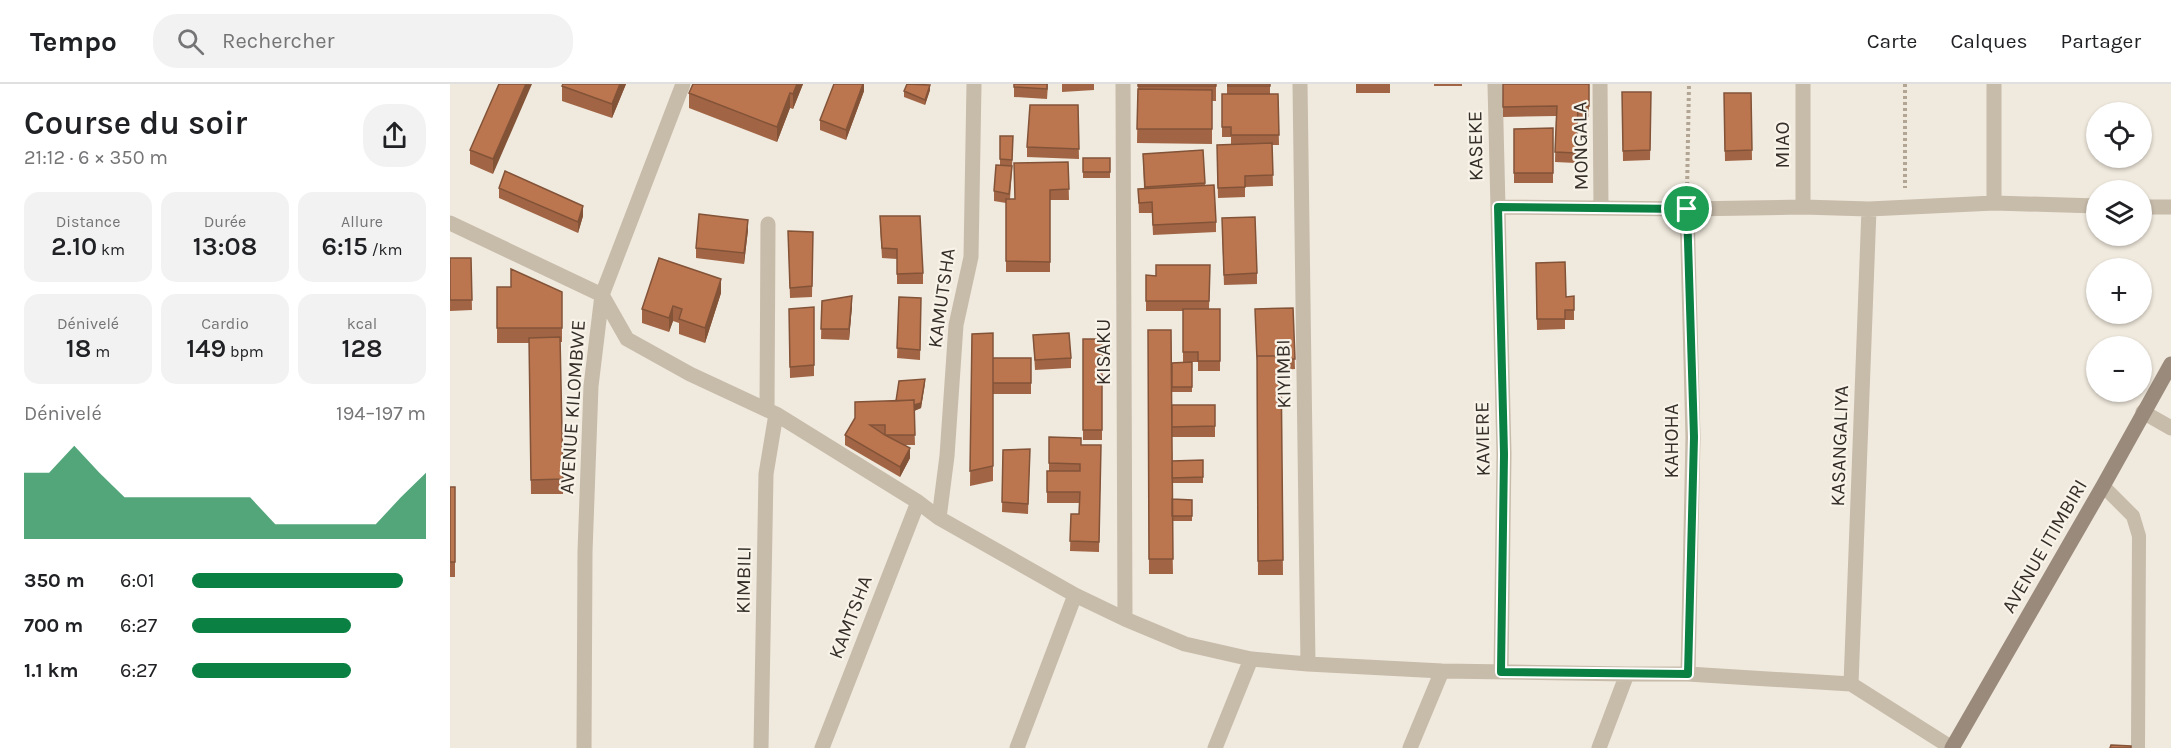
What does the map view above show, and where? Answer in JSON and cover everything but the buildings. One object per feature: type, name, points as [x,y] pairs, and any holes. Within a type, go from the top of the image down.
[{"type":"main road","name":"AVENUE ITIMBIRI","points":[[1952,748],[2171,364]]},
{"type":"street","name":"AVENUE KILOMBWE","points":[[584,748],[585,552],[591,386],[602,295],[683,84]]},
{"type":"street","name":"KAMUTSHA","points":[[939,518],[947,456],[956,325],[971,257],[974,84]]},
{"type":"street","name":"KISAKU","points":[[1123,84],[1125,619]]},
{"type":"street","name":"KIYIMBI","points":[[1300,84],[1308,664]]},
{"type":"street","name":"KASEKE","points":[[1495,84],[1498,207]]},
{"type":"street","name":"MONGALA","points":[[1600,84],[1601,208]]},
{"type":"street","name":"MIAO","points":[[1803,84],[1803,207]]},
{"type":"street","points":[[1994,84],[1994,204]]},
{"type":"street","points":[[1498,207],[1869,209],[1994,204],[2086,206]]},
{"type":"street","name":"KAVIERE","points":[[1498,207],[1504,454],[1501,672]]},
{"type":"street","points":[[2152,207],[2171,207]]},
{"type":"street","name":"KAHOHA","points":[[1687,209],[1694,437],[1688,674]]},
{"type":"street","name":"KASANGALIYA","points":[[1851,684],[1869,209]]},
{"type":"street","points":[[450,223],[602,295],[627,339],[690,374],[771,412],[918,502],[939,518],[1075,595],[1185,644],[1251,659],[1308,664],[1442,671],[1688,674],[1851,684],[1952,748]]},
{"type":"street","name":"KIMBILI","points":[[761,748],[766,474],[771,412],[768,224]]},
{"type":"street","points":[[2144,412],[2171,428]]},
{"type":"street","name":"KAMTSHA","points":[[822,748],[918,502]]},
{"type":"street","points":[[1017,748],[1075,595]]},
{"type":"street","points":[[1215,748],[1251,659]]},
{"type":"street","points":[[1410,748],[1442,671]]},
{"type":"street","points":[[1599,748],[1627,674]]},
{"type":"lane","points":[[2103,486],[2133,516],[2139,536],[2139,748]]},
{"type":"path","points":[[1687,209],[1689,84]]},
{"type":"path","points":[[1905,84],[1905,208]]},
{"type":"route","points":[[1498,207],[1687,209],[1694,437],[1688,674],[1501,672],[1504,454],[1498,207]]}]
